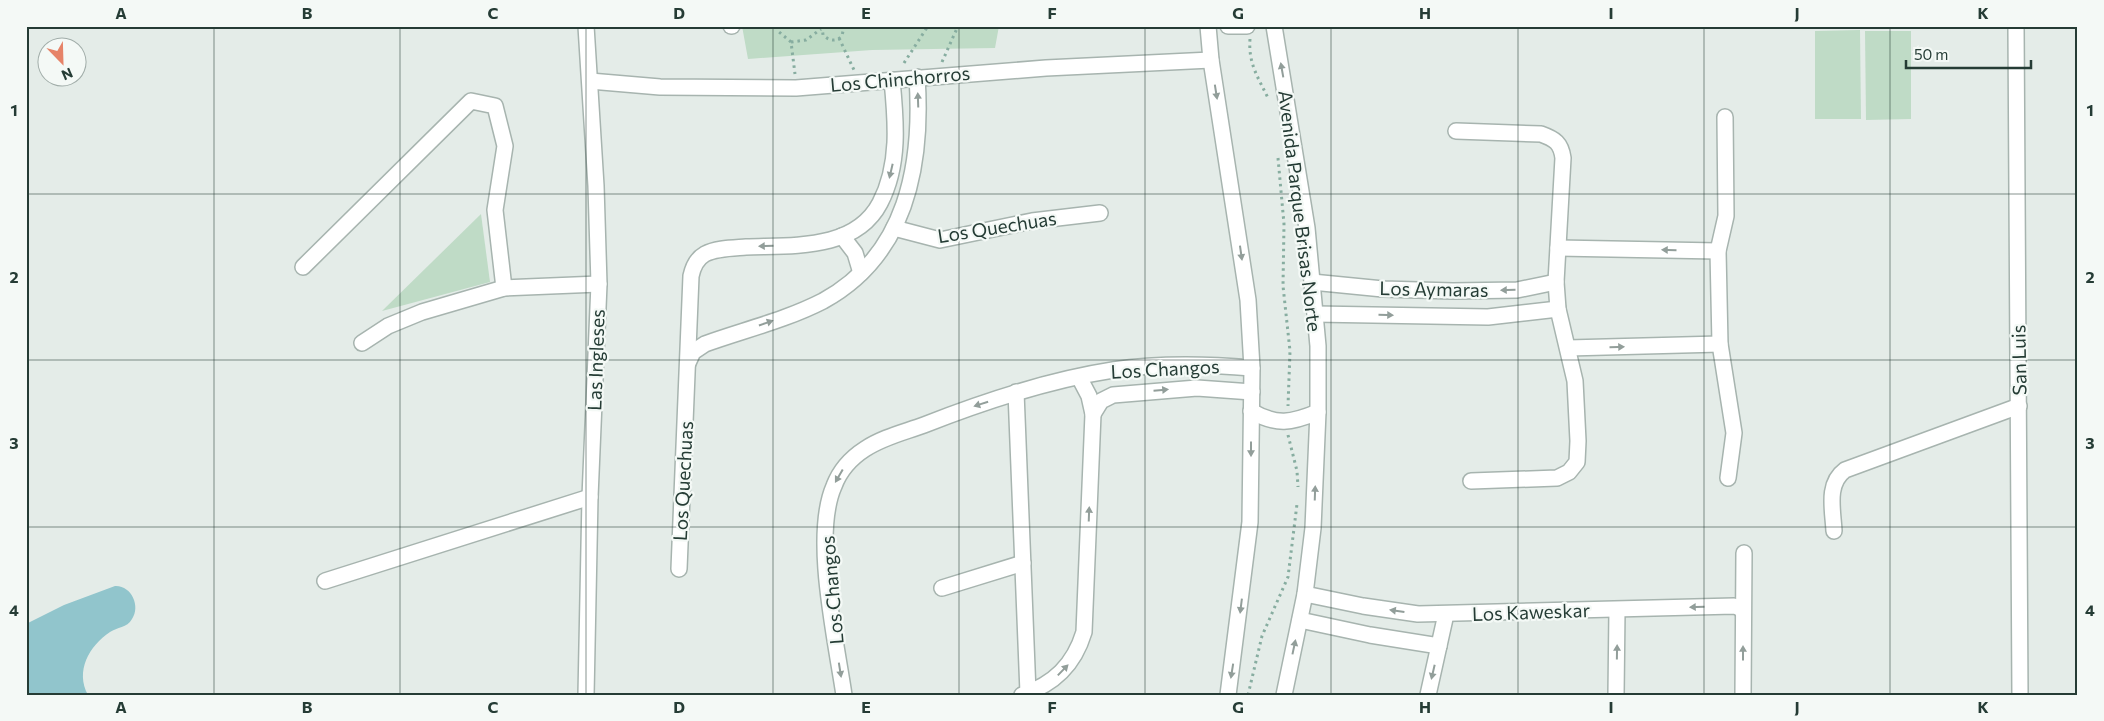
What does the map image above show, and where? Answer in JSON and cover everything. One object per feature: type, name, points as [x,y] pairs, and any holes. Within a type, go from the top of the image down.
[{"type":"street","name":"Las Ingleses","points":[[586,26],[598,284],[590,498],[586,695]]},
{"type":"street","points":[[1208,26],[1211,60],[1248,300],[1252,368],[1250,522],[1228,695]]},
{"type":"street","points":[[1228,26],[1249,31]]},
{"type":"street","name":"Avenida Parque Brisas Norte","points":[[1274,26],[1307,228],[1318,346],[1314,528],[1305,594],[1284,695]]},
{"type":"street","name":"San Luis","points":[[2016,26],[2020,695]]},
{"type":"street","name":"Los Chinchorros","points":[[590,81],[660,86],[796,88],[1046,68],[1211,60]]},
{"type":"street","points":[[688,363],[693,352],[698,348],[823,301],[861,273],[877,254],[894,228],[911,186],[918,123],[917,77]]},
{"type":"street","name":"Los Quechuas","points":[[678,569],[691,276],[694,266],[705,254],[732,248],[790,245],[831,240],[853,232],[864,224],[880,204],[893,162],[895,138],[892,80]]},
{"type":"street","points":[[303,267],[471,101],[496,106],[505,146],[495,210],[504,288]]},
{"type":"street","points":[[1725,117],[1726,216],[1718,251],[1720,344],[1734,433],[1728,478]]},
{"type":"street","points":[[1456,131],[1541,134],[1554,139],[1561,147],[1563,158],[1556,282],[1558,309],[1575,381],[1578,441],[1577,462],[1569,472],[1557,478],[1471,481]]},
{"type":"street","name":"Los Quechuas","points":[[894,228],[940,240],[1032,221],[1100,213]]},
{"type":"street","points":[[842,236],[855,253],[861,273]]},
{"type":"street","points":[[1558,248],[1718,251]]},
{"type":"street","name":"Los Aymaras","points":[[1312,282],[1454,291],[1517,290],[1556,282]]},
{"type":"street","points":[[362,343],[388,326],[422,312],[504,288],[598,284]]},
{"type":"street","name":"Los Aymaras","points":[[1315,314],[1488,317],[1558,309]]},
{"type":"street","points":[[690,316],[695,328],[702,335],[710,339],[720,339]]},
{"type":"street","points":[[1568,348],[1720,344]]},
{"type":"street","name":"Los Changos","points":[[844,695],[828,592],[826,518],[833,488],[838,477],[854,456],[878,442],[1016,392],[1079,376],[1112,370],[1171,365],[1225,365],[1252,368]]},
{"type":"street","name":"Los Changos","points":[[1016,392],[1025,694],[1040,688],[1061,673],[1075,654],[1084,632],[1093,414],[1089,396],[1079,376]]},
{"type":"street","name":"Los Changos","points":[[1093,414],[1101,401],[1112,395],[1196,388],[1252,392]]},
{"type":"street","points":[[1834,531],[1832,488],[1836,478],[1845,470],[2019,406]]},
{"type":"street","points":[[1251,412],[1276,422],[1287,422],[1318,412]]},
{"type":"street","points":[[325,581],[590,498]]},
{"type":"street","points":[[1743,695],[1744,553]]},
{"type":"street","points":[[942,588],[1022,563]]},
{"type":"street","name":"Los Kaweskar","points":[[1305,594],[1363,606],[1418,614],[1734,606],[1740,608],[1743,612]]},
{"type":"street","name":"Los Kaweskar","points":[[1606,695],[1616,694],[1617,610]]},
{"type":"street","name":"Los Kaweskar","points":[[1428,695],[1446,614]]},
{"type":"street","points":[[1300,620],[1370,635],[1439,646]]},
{"type":"path","points":[[777,26],[779,32],[791,42],[796,88]]},
{"type":"path","points":[[791,42],[806,40],[822,28],[823,35],[829,40],[839,38],[844,31],[844,26]]},
{"type":"path","points":[[892,80],[928,26]]},
{"type":"path","points":[[936,76],[958,26]]},
{"type":"path","points":[[1249,31],[1249,49],[1254,72],[1271,103]]},
{"type":"path","points":[[839,38],[860,82]]},
{"type":"path","points":[[1278,156],[1284,224],[1283,286],[1290,351],[1287,422],[1297,471],[1297,495]]},
{"type":"path","points":[[1248,695],[1262,636],[1288,577],[1297,502]]},
{"type":"green space","points":[[742,26],[999,26],[995,48],[872,50],[748,59]]},
{"type":"green space","points":[[1860,30],[1861,119],[1815,119],[1815,31]]},
{"type":"green space","points":[[1865,31],[1911,31],[1911,119],[1866,120]]},
{"type":"green space","points":[[481,214],[490,282],[382,311]]},
{"type":"water","points":[[115,586],[126,589],[133,597],[135,614],[130,622],[102,638],[90,652],[86,660],[83,677],[88,695],[26,695],[26,624],[64,605]]}]
